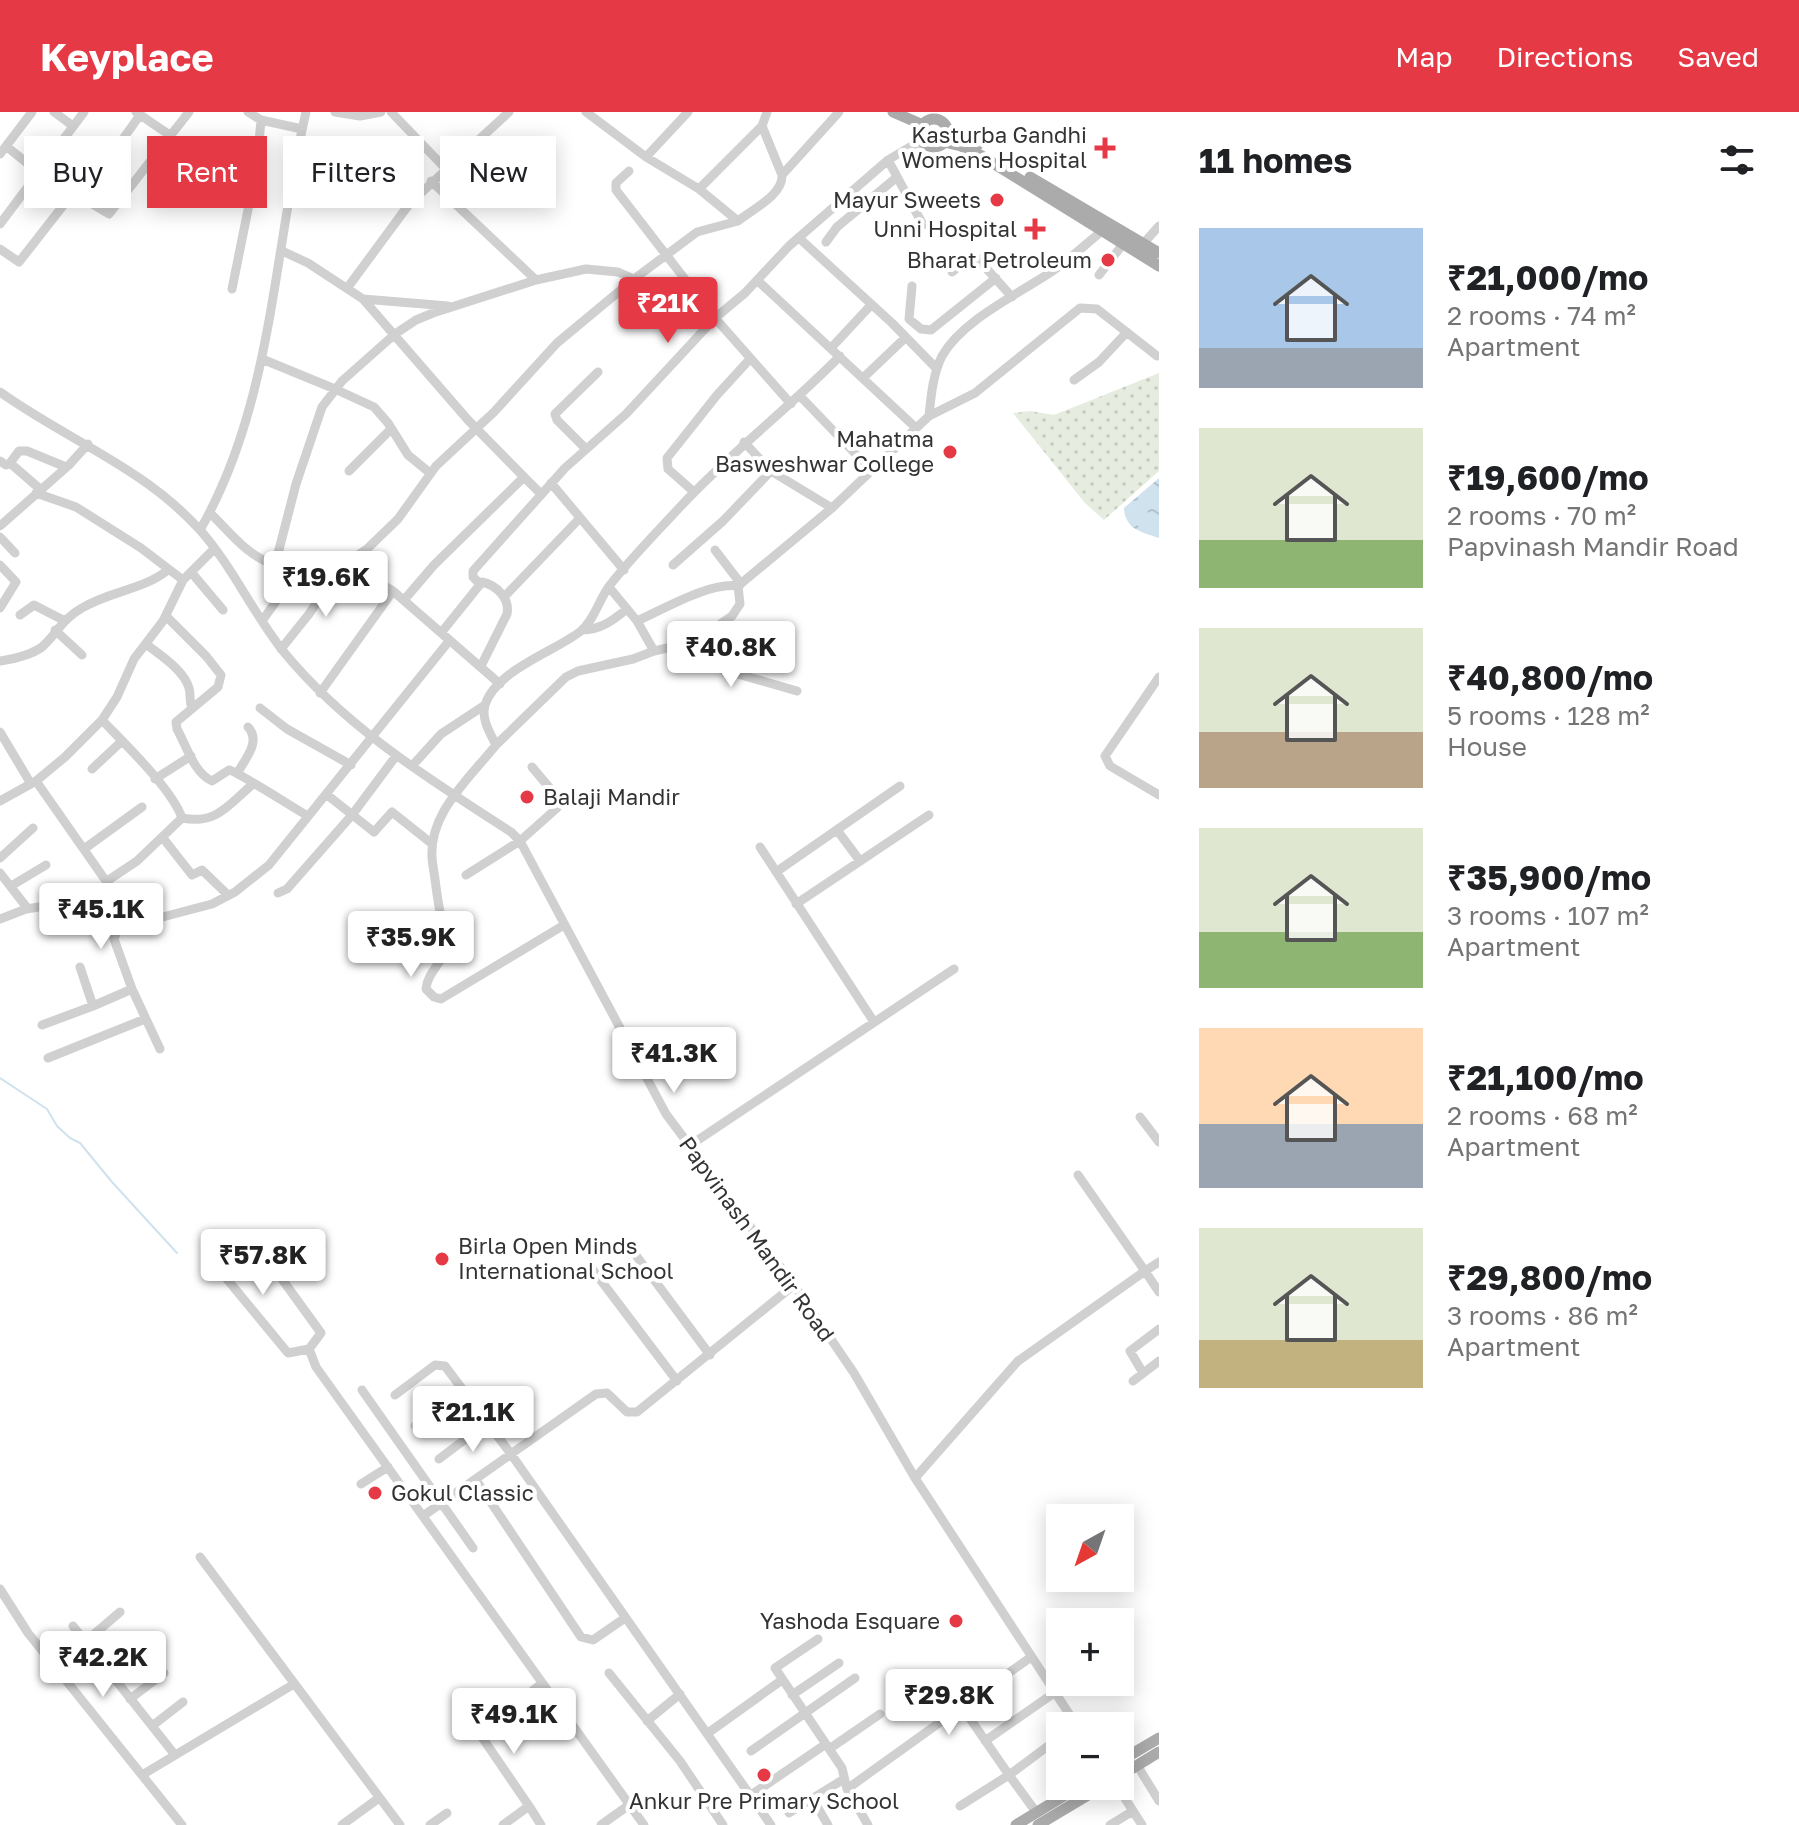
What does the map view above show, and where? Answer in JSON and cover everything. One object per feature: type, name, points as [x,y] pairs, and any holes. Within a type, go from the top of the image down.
[{"type":"main road","points":[[893,112],[923,125]]},
{"type":"main road","points":[[1159,253],[1140,248],[1123,244],[961,146],[944,142],[933,147],[925,143],[920,135],[923,125],[931,120],[945,121],[1140,248],[1159,266]]},
{"type":"main road","points":[[944,142],[945,121]]},
{"type":"main road","points":[[1134,1753],[1159,1738]]},
{"type":"main road","points":[[1134,1767],[1159,1752]]},
{"type":"main road","points":[[1042,1821],[1065,1800]]},
{"type":"main road","points":[[1016,1825],[1042,1821],[1079,1800]]},
{"type":"street","points":[[24,163],[3,150],[32,112]]},
{"type":"street","points":[[54,112],[73,126]]},
{"type":"street","points":[[65,136],[84,112]]},
{"type":"street","points":[[122,136],[138,114],[171,136],[189,112]]},
{"type":"street","points":[[248,112],[261,120],[302,129]]},
{"type":"street","points":[[200,530],[237,451],[262,359],[306,112]]},
{"type":"street","points":[[335,112],[360,116],[381,112]]},
{"type":"street","points":[[391,112],[440,163]]},
{"type":"street","points":[[482,136],[509,112]]},
{"type":"street","points":[[586,112],[646,157],[699,189],[738,221]]},
{"type":"street","points":[[646,157],[688,112]]},
{"type":"street","points":[[699,189],[762,126],[767,112]]},
{"type":"street","points":[[782,175],[839,112]]},
{"type":"street","points":[[232,289],[257,165],[261,120]]},
{"type":"street","points":[[281,649],[340,567],[367,549],[398,519],[430,473],[557,343],[665,254],[697,232],[738,221],[776,192],[782,183],[782,175],[762,126]]},
{"type":"street","points":[[480,584],[473,577],[473,571],[541,494],[585,448],[626,414],[715,318],[799,238],[888,160],[915,144],[925,143]]},
{"type":"street","points":[[888,160],[923,225]]},
{"type":"street","points":[[131,189],[147,168]]},
{"type":"street","points":[[629,171],[616,183],[616,190],[749,360],[791,404]]},
{"type":"street","points":[[348,287],[410,203],[440,173]]},
{"type":"street","points":[[826,242],[832,231],[897,177]]},
{"type":"street","points":[[431,181],[536,280]]},
{"type":"street","points":[[0,224],[24,191]]},
{"type":"street","points":[[0,249],[19,262],[66,208]]},
{"type":"street","points":[[98,208],[109,214],[116,208]]},
{"type":"street","points":[[1140,248],[1159,226]]},
{"type":"street","points":[[929,416],[937,369],[949,346],[981,317],[1057,268],[1102,231]]},
{"type":"street","points":[[799,238],[937,369]]},
{"type":"street","points":[[1099,275],[1123,244]]},
{"type":"street","points":[[282,251],[308,263],[363,299],[476,429],[541,494]]},
{"type":"street","points":[[952,272],[973,257],[980,260],[1012,297]]},
{"type":"street","points":[[275,565],[316,419],[335,389],[395,334],[416,320],[536,280],[586,269],[618,272],[634,279]]},
{"type":"street","points":[[909,319],[921,329],[931,330],[996,278]]},
{"type":"street","points":[[757,280],[915,427]]},
{"type":"street","points":[[863,378],[903,334],[909,319],[912,286]]},
{"type":"street","points":[[363,299],[451,307]]},
{"type":"street","points":[[967,301],[981,317]]},
{"type":"street","points":[[831,348],[871,305]]},
{"type":"street","points":[[637,621],[722,586],[740,585],[832,508],[915,427],[929,416],[975,393],[1080,308],[1097,309],[1158,355]]},
{"type":"street","points":[[1074,380],[1099,362],[1127,332]]},
{"type":"street","points":[[412,766],[441,734],[485,705],[500,684],[517,670],[582,630],[609,587],[694,492],[744,442],[800,396],[840,356]]},
{"type":"street","points":[[262,359],[374,407],[408,455],[430,473]]},
{"type":"street","points":[[694,492],[668,469],[667,458],[749,360]]},
{"type":"street","points":[[585,448],[557,420],[555,414],[598,372]]},
{"type":"street","name":"Papvinash Mandir Road","points":[[0,392],[146,482],[200,530],[281,649],[320,693],[396,756],[520,841],[655,1096],[794,1285],[854,1373],[915,1478],[1046,1680]]},
{"type":"street","points":[[800,396],[870,469]]},
{"type":"street","points":[[349,471],[391,429]]},
{"type":"street","points":[[744,442],[771,471],[832,508]]},
{"type":"street","points":[[2,518],[66,467],[88,444]]},
{"type":"street","points":[[66,467],[27,451],[19,451],[5,462],[38,491],[76,507],[141,548],[183,580]]},
{"type":"street","points":[[673,565],[723,521],[771,471]]},
{"type":"street","points":[[404,600],[434,565],[524,477]]},
{"type":"street","points":[[551,483],[624,570]]},
{"type":"street","points":[[210,513],[254,555],[275,565],[340,567],[380,582],[500,684]]},
{"type":"street","points":[[505,596],[580,518]]},
{"type":"street","points":[[0,537],[15,553]]},
{"type":"street","points":[[0,801],[33,782],[65,757],[102,720],[117,697],[134,659],[166,616],[183,580],[214,549]]},
{"type":"street","points":[[564,925],[441,999],[434,997],[426,989],[427,982],[446,953],[448,942],[439,908],[431,843],[437,822],[496,745],[566,677],[578,671],[694,642],[737,610],[740,585],[715,550]]},
{"type":"street","points":[[0,565],[16,582],[0,608]]},
{"type":"street","points":[[0,661],[41,647],[65,621],[103,597],[149,583],[168,570]]},
{"type":"street","points":[[191,572],[223,610]]},
{"type":"street","points":[[441,633],[480,584],[487,582],[505,596],[509,605],[507,614],[481,666]]},
{"type":"street","points":[[262,621],[287,586]]},
{"type":"street","points":[[609,587],[637,621],[654,651]]},
{"type":"street","points":[[320,693],[393,591]]},
{"type":"street","points":[[20,615],[34,605],[65,621]]},
{"type":"street","points":[[582,630],[597,629],[627,609]]},
{"type":"street","points":[[166,616],[221,675],[218,687],[176,722],[197,767],[209,780],[216,780],[229,770],[238,772],[308,816]]},
{"type":"street","points":[[55,630],[82,655]]},
{"type":"street","points":[[160,1049],[132,989],[114,939],[118,929],[191,910],[228,895],[269,865],[449,641]]},
{"type":"street","points":[[694,642],[714,664],[724,670],[797,691]]},
{"type":"street","points":[[146,644],[179,673],[189,689],[192,708]]},
{"type":"street","points":[[1159,677],[1105,756],[1110,766],[1159,795]]},
{"type":"street","points":[[485,705],[487,728],[496,745]]},
{"type":"street","points":[[260,708],[287,729],[351,765]]},
{"type":"street","points":[[102,720],[155,779],[179,809],[182,818]]},
{"type":"street","points":[[238,772],[255,741],[248,727]]},
{"type":"street","points":[[0,732],[136,924]]},
{"type":"street","points":[[92,769],[122,741]]},
{"type":"street","points":[[155,779],[191,756]]},
{"type":"street","points":[[278,893],[287,889],[352,815],[396,756]]},
{"type":"street","points":[[466,875],[520,841],[555,812],[558,798],[532,767]]},
{"type":"street","points":[[182,818],[199,822],[213,818],[253,784]]},
{"type":"street","points":[[776,872],[900,786]]},
{"type":"street","points":[[326,794],[374,832],[392,812],[431,843]]},
{"type":"street","points":[[84,849],[142,807]]},
{"type":"street","points":[[796,904],[929,815]]},
{"type":"street","points":[[0,919],[28,909],[84,900],[137,861],[182,818]]},
{"type":"street","points":[[0,858],[33,828]]},
{"type":"street","points":[[837,830],[860,861]]},
{"type":"street","points":[[163,838],[192,875],[202,870],[228,895]]},
{"type":"street","points":[[760,847],[874,1022]]},
{"type":"street","points":[[11,886],[46,865]]},
{"type":"street","points":[[0,873],[28,909]]},
{"type":"street","points":[[80,967],[93,1006]]},
{"type":"street","points":[[689,1146],[954,969]]},
{"type":"street","points":[[42,1025],[132,989]]},
{"type":"street","points":[[48,1058],[145,1019]]},
{"type":"street","points":[[1140,1117],[1159,1142]]},
{"type":"street","points":[[1078,1175],[1159,1292]]},
{"type":"street","points":[[253,1239],[321,1333],[309,1349],[288,1353],[212,1261],[253,1239]]},
{"type":"street","points":[[626,1242],[710,1355]]},
{"type":"street","points":[[915,1478],[1018,1361],[1159,1262]]},
{"type":"street","points":[[593,1270],[677,1381]]},
{"type":"street","points":[[423,1516],[596,1394],[607,1393],[632,1413],[710,1355],[794,1285]]},
{"type":"street","points":[[1143,1373],[1130,1351],[1159,1329]]},
{"type":"street","points":[[309,1349],[316,1367],[644,1825]]},
{"type":"street","points":[[1133,1381],[1159,1361]]},
{"type":"street","points":[[395,1395],[439,1364],[445,1366],[511,1454],[771,1825]]},
{"type":"street","points":[[362,1390],[473,1548]]},
{"type":"street","points":[[415,1426],[464,1390]]},
{"type":"street","points":[[439,1459],[488,1422]]},
{"type":"street","points":[[361,1484],[388,1467]]},
{"type":"street","points":[[476,1480],[581,1637],[593,1640],[625,1618]]},
{"type":"street","points":[[200,1557],[400,1825]]},
{"type":"street","points":[[0,1589],[28,1633],[182,1825]]},
{"type":"street","points":[[85,1642],[120,1612]]},
{"type":"street","points":[[73,1626],[175,1755]]},
{"type":"street","points":[[818,1639],[775,1668],[842,1768],[846,1784],[868,1825]]},
{"type":"street","points":[[108,1671],[143,1643]]},
{"type":"street","points":[[789,1813],[812,1798],[846,1784],[1031,1657]]},
{"type":"street","points":[[792,1695],[839,1663]]},
{"type":"street","points":[[130,1699],[164,1673]]},
{"type":"street","points":[[609,1673],[688,1773],[723,1825]]},
{"type":"street","points":[[751,1751],[855,1678]]},
{"type":"street","points":[[708,1733],[782,1680]]},
{"type":"street","points":[[142,1775],[294,1684]]},
{"type":"street","points":[[512,1707],[541,1684]]},
{"type":"street","points":[[647,1721],[680,1694]]},
{"type":"street","points":[[985,1741],[1050,1696]]},
{"type":"street","points":[[152,1726],[183,1702]]},
{"type":"street","points":[[962,1707],[1042,1821]]},
{"type":"street","points":[[751,1795],[880,1714]]},
{"type":"street","points":[[473,1724],[541,1825]]},
{"type":"street","points":[[960,1806],[1046,1747]]},
{"type":"street","points":[[1137,1765],[1159,1801]]},
{"type":"street","points":[[342,1825],[379,1798]]},
{"type":"street","points":[[812,1798],[828,1825]]},
{"type":"street","points":[[1126,1800],[1142,1825]]},
{"type":"street","points":[[601,1825],[629,1805]]},
{"type":"street","points":[[503,1825],[529,1806]]},
{"type":"street","points":[[1110,1825],[1133,1811]]},
{"type":"street","points":[[430,1825],[447,1813]]},
{"type":"shaded area","points":[[1159,373],[1159,471],[1104,520],[1085,503],[1013,413],[1030,411],[1054,415]]},
{"type":"water","points":[[1159,478],[1159,538],[1131,525],[1124,508]]},
{"type":"waterway","points":[[0,1078],[47,1109],[57,1126],[80,1143],[177,1253]]},
{"type":"place","name":"Kasturba Gandhi Womens Hospital","points":[[1105,148]]},
{"type":"place","name":"Mayur Sweets","points":[[997,200]]},
{"type":"place","name":"Unni Hospital","points":[[1035,229]]},
{"type":"place","name":"Bharat Petroleum","points":[[1108,260]]},
{"type":"place","name":"Mahatma Basweshwar College","points":[[950,452]]},
{"type":"place","name":"Balaji Mandir","points":[[527,797]]},
{"type":"place","name":"Birla Open Minds International School","points":[[442,1259]]},
{"type":"place","name":"Gokul Classic","points":[[375,1493]]},
{"type":"place","name":"Yashoda Esquare","points":[[956,1621]]},
{"type":"place","name":"Ankur Pre Primary School","points":[[764,1775]]}]
